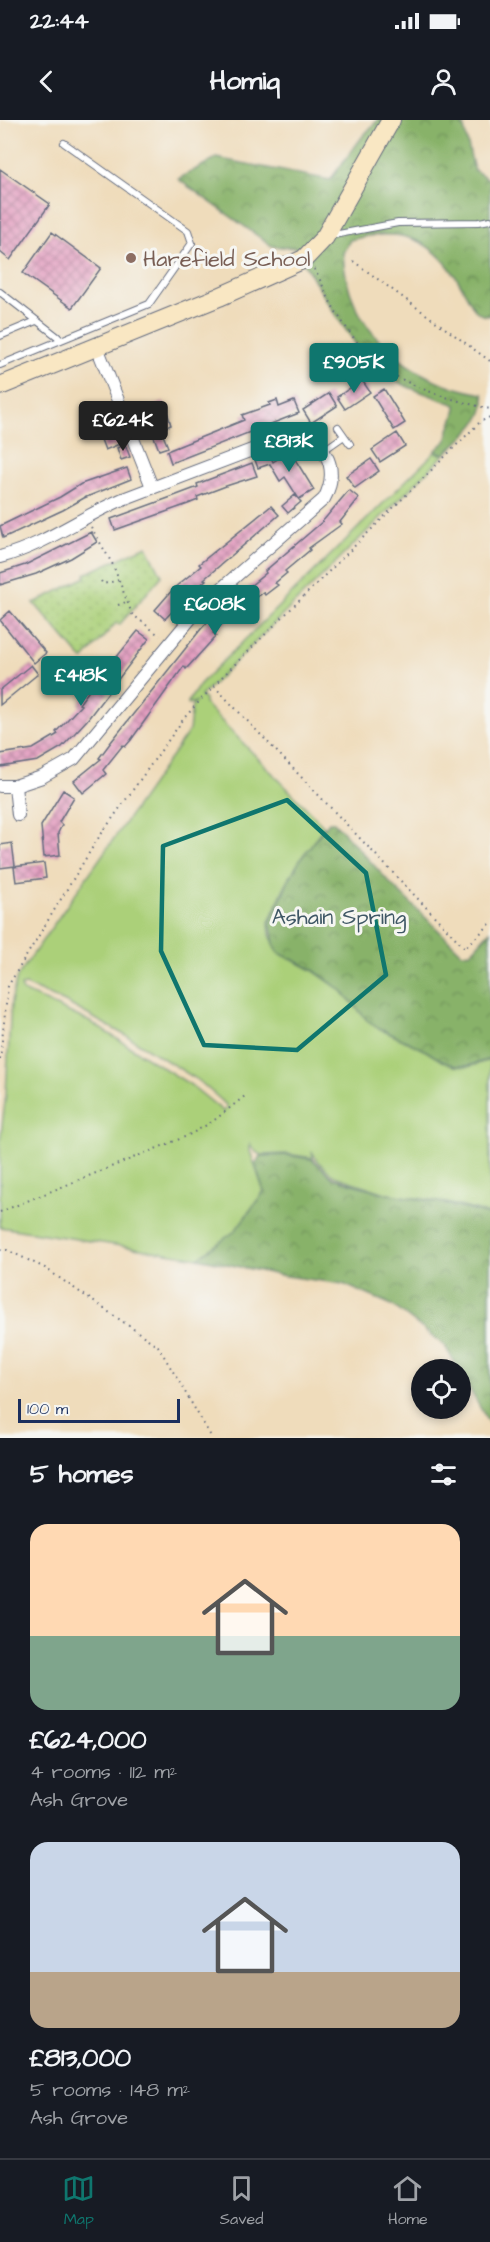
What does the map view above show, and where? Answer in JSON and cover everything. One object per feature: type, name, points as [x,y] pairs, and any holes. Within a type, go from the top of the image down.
[{"type":"street","points":[[0,386],[276,273],[306,257],[325,237],[391,120]]},
{"type":"street","points":[[97,347],[152,487]]},
{"type":"street","points":[[0,557],[38,544],[85,517],[152,487],[286,437],[304,438],[318,445],[324,450],[330,463],[328,493],[324,499],[213,596],[169,644],[74,759],[53,772],[15,786],[0,786]]},
{"type":"street","points":[[15,786],[18,815]]},
{"type":"lane","points":[[0,365],[149,304],[192,243],[188,231],[64,143]]},
{"type":"lane","points":[[325,237],[398,223],[490,220]]},
{"type":"lane","points":[[0,292],[59,340]]},
{"type":"lane","points":[[0,336],[36,321]]},
{"type":"lane","points":[[338,427],[350,444]]},
{"type":"lane","points":[[324,450],[344,436]]},
{"type":"path","points":[[306,257],[335,309],[369,356],[397,376],[416,385],[448,398],[490,409]]},
{"type":"path","points":[[353,261],[490,361]]},
{"type":"path","points":[[0,1059],[8,986],[98,840],[185,717],[480,422],[490,417]]},
{"type":"path","points":[[85,517],[113,565],[132,614],[169,644]]},
{"type":"path","points":[[101,581],[103,585],[119,580]]},
{"type":"path","points":[[118,605],[127,602]]},
{"type":"path","points":[[214,686],[465,948],[490,924]]},
{"type":"path","points":[[0,1212],[187,1136],[212,1122],[245,1096]]},
{"type":"path","points":[[0,1250],[7,1250],[45,1268],[158,1346],[212,1438]]},
{"type":"highlighted area","points":[[287,800],[366,873],[386,975],[297,1050],[204,1045],[161,951],[163,846]]},
{"type":"green space","points":[[378,120],[487,120],[463,124],[474,170],[490,180],[490,316],[482,315],[475,310],[456,277],[435,252],[410,238],[397,235],[367,236],[350,240],[343,253],[347,281],[356,307],[370,329],[387,349],[408,365],[431,378],[456,388],[483,394],[484,403],[478,420],[445,454],[435,451],[447,440],[456,405],[408,387],[369,363],[334,313],[295,248],[272,246],[178,179],[216,158],[330,180],[362,137]]},
{"type":"green space","points":[[435,452],[444,455],[201,696],[205,704],[324,826],[288,879],[269,922],[270,935],[279,953],[312,970],[342,991],[367,1020],[382,1030],[423,1049],[442,1061],[455,1066],[468,1067],[490,1060],[490,1214],[443,1202],[389,1194],[334,1176],[317,1161],[312,1151],[313,1158],[287,1154],[261,1155],[254,1151],[250,1144],[250,1151],[264,1191],[235,1231],[198,1258],[0,1227],[0,1142],[6,1093],[11,1002],[17,977],[189,731],[192,705],[195,702],[188,704],[188,702],[200,684]],"holes":[[[26,985],[65,1002],[130,1038],[198,1080],[226,1105],[226,1109],[223,1111],[191,1085],[90,1022],[23,991],[21,986]]]},
{"type":"green space","points":[[147,546],[162,576],[119,625],[116,623],[83,660],[34,603],[86,577],[85,574]]},
{"type":"green space","name":"Ashain Spring","points":[[329,822],[334,822],[393,886],[462,953],[471,952],[490,931],[490,1059],[468,1066],[455,1066],[442,1061],[423,1049],[382,1030],[367,1020],[342,991],[312,969],[279,953],[274,944],[270,923],[301,858]]},
{"type":"green space","points":[[287,1155],[312,1159],[333,1178],[388,1194],[443,1203],[490,1215],[490,1425],[471,1392],[471,1359],[452,1359],[445,1346],[392,1305],[343,1284],[279,1275],[198,1258],[235,1231],[264,1192],[255,1165],[260,1156]]},
{"type":"building","points":[[0,169],[50,204],[10,260],[0,252]]},
{"type":"building","points":[[52,232],[101,268],[72,308],[23,273]]},
{"type":"building","points":[[362,380],[370,392],[345,409],[337,397]]},
{"type":"building","points":[[384,389],[405,423],[394,430],[373,396]]},
{"type":"building","points":[[329,393],[337,406],[311,423],[303,410]]},
{"type":"building","points":[[277,400],[279,407],[294,401],[299,413],[171,463],[167,451],[244,420],[242,415],[270,405],[269,403]]},
{"type":"building","points":[[164,402],[171,425],[156,431],[147,408]]},
{"type":"building","points":[[111,424],[122,443],[105,450],[97,429]]},
{"type":"building","points":[[161,430],[168,447],[159,450],[153,434]]},
{"type":"building","points":[[397,433],[405,446],[380,462],[372,450]]},
{"type":"building","points":[[125,444],[130,457],[121,460],[117,448]]},
{"type":"building","points":[[290,451],[314,490],[299,499],[285,477],[280,481],[270,464],[258,468],[255,460],[270,455],[273,462]]},
{"type":"building","points":[[371,459],[379,471],[355,488],[346,476]]},
{"type":"building","points":[[252,463],[257,476],[115,530],[111,519],[198,487],[197,484]]},
{"type":"building","points":[[127,468],[131,479],[84,498],[3,538],[0,526],[60,497],[81,484]]},
{"type":"building","points":[[349,490],[359,498],[340,522],[342,524],[309,548],[310,550],[285,571],[287,573],[275,583],[278,585],[265,595],[263,592],[213,633],[216,636],[186,669],[184,666],[131,740],[125,747],[123,745],[103,770],[106,774],[83,793],[74,781],[101,759],[99,758],[111,742],[201,629],[322,522]]},
{"type":"building","points":[[295,495],[301,502],[288,513],[282,506]]},
{"type":"building","points":[[271,506],[279,515],[204,579],[206,580],[165,619],[155,610],[174,588],[201,566],[199,564]]},
{"type":"building","points":[[91,532],[97,542],[71,558],[36,574],[0,585],[0,573],[25,565]]},
{"type":"building","points":[[10,611],[46,653],[34,663],[0,620]]},
{"type":"building","points":[[138,631],[149,639],[87,720],[62,747],[38,761],[0,767],[0,754],[33,749],[58,734],[56,732],[81,705],[79,704],[88,692]]},
{"type":"building","points":[[31,665],[38,674],[0,705],[0,690]]},
{"type":"building","points":[[63,790],[74,797],[59,822],[62,825],[58,833],[60,855],[44,857],[41,826]]},
{"type":"building","points":[[12,843],[15,866],[0,868],[0,845]]},
{"type":"building","points":[[44,863],[46,878],[16,882],[14,867]]},
{"type":"place","name":"Harefield School","points":[[131,258]]}]
